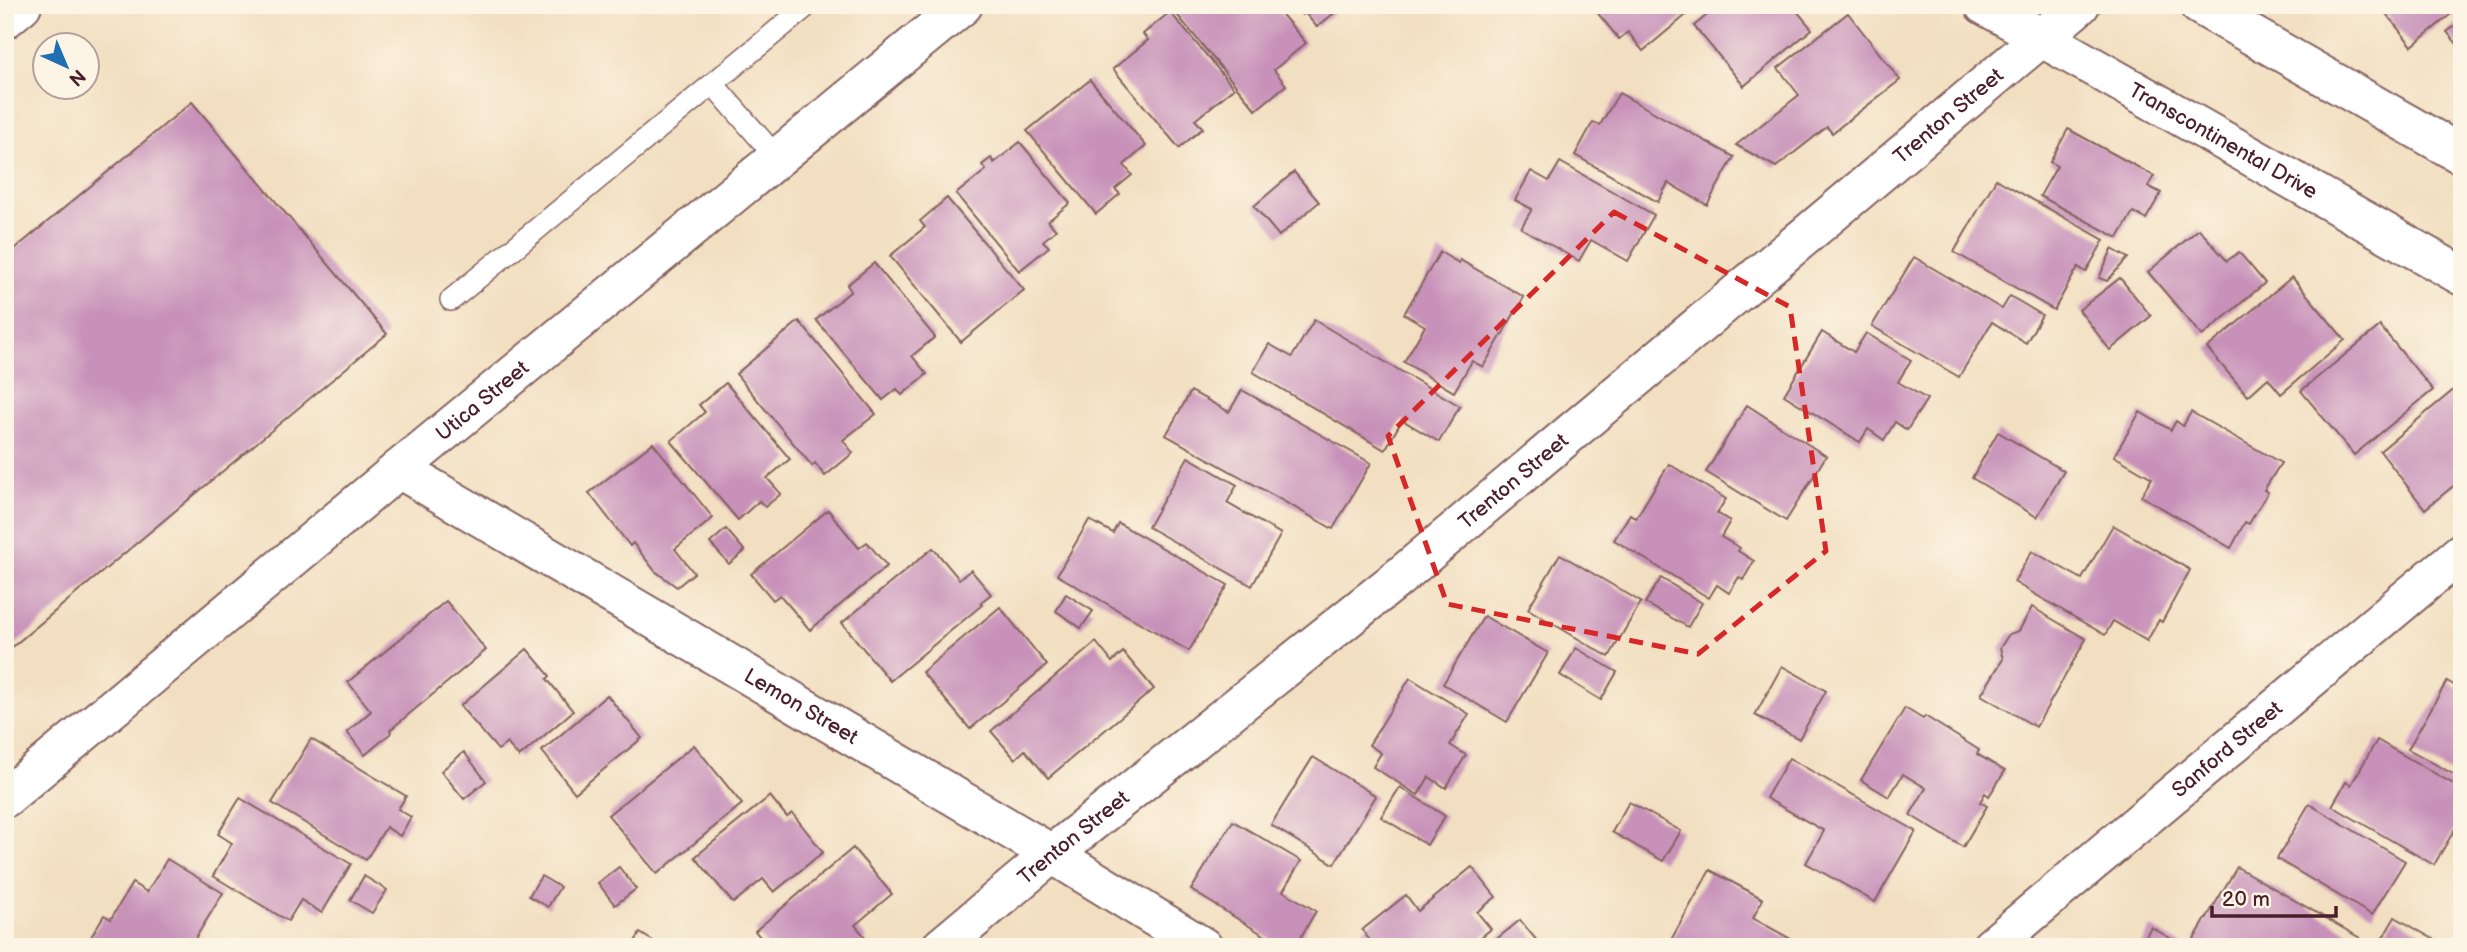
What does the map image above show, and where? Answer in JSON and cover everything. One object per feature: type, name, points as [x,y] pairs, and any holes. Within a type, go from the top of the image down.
[{"type":"main road","points":[[5,19],[22,5]]},
{"type":"main road","name":"Utica Street","points":[[5,798],[399,469],[963,5]]},
{"type":"main road","name":"Transcontinental Drive","points":[[1984,5],[2462,276]]},
{"type":"main road","name":"Trenton Street","points":[[941,947],[1052,854],[1397,579],[2080,5]]},
{"type":"main road","points":[[2199,5],[2462,155]]},
{"type":"main road","name":"Lemon Street","points":[[399,469],[1052,854],[1203,947]]},
{"type":"main road","name":"Sanford Street","points":[[1991,947],[2462,552]]},
{"type":"lane","points":[[451,300],[808,5]]},
{"type":"lane","points":[[713,84],[777,158]]},
{"type":"highlighted area","points":[[1614,212],[1790,307],[1826,551],[1698,654],[1447,604],[1388,436]]},
{"type":"building","points":[[1181,5],[1274,5],[1306,43],[1274,70],[1286,85],[1256,110],[1174,11]]},
{"type":"building","points":[[1293,5],[1336,5],[1339,9],[1317,27],[1305,13],[1302,15]]},
{"type":"building","points":[[1591,5],[1698,5],[1643,51],[1628,32],[1619,39]]},
{"type":"building","points":[[1719,5],[1792,5],[1812,29],[1744,86],[1694,26]]},
{"type":"building","points":[[2379,5],[2462,5],[2412,46]]},
{"type":"building","points":[[1170,12],[1234,88],[1195,120],[1203,128],[1179,148],[1113,69],[1148,40],[1143,34]]},
{"type":"building","points":[[1848,13],[1900,80],[1832,133],[1827,127],[1776,167],[1736,145],[1799,95],[1778,68]]},
{"type":"building","points":[[2462,20],[2462,50],[2447,32]]},
{"type":"building","points":[[1090,80],[1146,146],[1124,165],[1132,175],[1115,189],[1120,194],[1096,214],[1027,131]]},
{"type":"building","points":[[1619,93],[1734,157],[1707,205],[1668,183],[1658,202],[1575,155],[1593,122],[1600,125]]},
{"type":"building","points":[[192,102],[387,334],[5,653],[5,257]]},
{"type":"building","points":[[2068,129],[2154,176],[2148,186],[2161,193],[2146,219],[2133,212],[2118,238],[2040,196],[2057,166],[2050,162]]},
{"type":"building","points":[[1020,142],[1070,203],[1048,221],[1056,230],[1043,241],[1049,247],[1019,271],[956,194],[986,170],[982,165],[991,158],[994,163]]},
{"type":"building","points":[[1560,162],[1654,215],[1628,261],[1591,240],[1579,261],[1521,228],[1532,209],[1515,200],[1531,171],[1549,181]]},
{"type":"building","points":[[1294,172],[1319,202],[1279,236],[1254,206]]},
{"type":"building","points":[[1996,179],[2104,240],[2086,272],[2078,267],[2054,310],[1954,252]]},
{"type":"building","points":[[947,198],[1024,290],[961,342],[890,256],[925,227],[920,221]]},
{"type":"building","points":[[2199,229],[2227,261],[2239,252],[2265,283],[2202,336],[2148,272]]},
{"type":"building","points":[[2112,249],[2128,258],[2107,281],[2099,278]]},
{"type":"building","points":[[1440,252],[1459,263],[1460,260],[1524,297],[1483,367],[1472,361],[1454,392],[1404,362],[1425,326],[1404,314]]},
{"type":"building","points":[[1914,257],[2002,309],[2010,296],[2042,315],[2026,343],[1992,322],[1959,377],[1872,326]]},
{"type":"building","points":[[874,263],[935,337],[912,356],[927,374],[902,395],[897,389],[883,400],[816,320],[851,291],[847,285]]},
{"type":"building","points":[[2292,277],[2345,340],[2281,394],[2268,378],[2248,396],[2207,348]]},
{"type":"building","points":[[2120,278],[2151,316],[2110,350],[2079,310]]},
{"type":"building","points":[[1314,320],[1460,406],[1439,442],[1402,420],[1385,450],[1253,372],[1269,344],[1292,357]]},
{"type":"building","points":[[799,321],[876,414],[843,440],[853,453],[825,476],[815,463],[812,466],[736,374]]},
{"type":"building","points":[[2380,326],[2433,390],[2354,455],[2301,391]]},
{"type":"building","points":[[1822,332],[1854,352],[1866,333],[1911,360],[1898,382],[1927,399],[1907,430],[1895,422],[1884,440],[1868,429],[1860,442],[1784,395]]},
{"type":"building","points":[[726,383],[790,459],[767,478],[781,494],[765,507],[759,501],[738,520],[671,441],[705,412],[699,405]]},
{"type":"building","points":[[2462,383],[2462,479],[2425,509],[2380,451]]},
{"type":"building","points":[[1242,390],[1371,463],[1333,529],[1166,435],[1191,391],[1229,412]]},
{"type":"building","points":[[1747,405],[1826,456],[1786,521],[1706,472]]},
{"type":"building","points":[[2140,412],[2171,430],[2176,421],[2183,426],[2191,412],[2281,463],[2264,490],[2268,492],[2249,524],[2245,522],[2231,548],[2141,496],[2152,478],[2114,456]]},
{"type":"building","points":[[1998,432],[2064,471],[2037,517],[1972,478]]},
{"type":"building","points":[[653,443],[713,518],[675,549],[694,573],[677,587],[655,571],[633,543],[630,546],[589,493]]},
{"type":"building","points":[[1188,457],[1237,485],[1227,503],[1281,534],[1252,586],[1148,527]]},
{"type":"building","points":[[1669,464],[1726,499],[1717,513],[1730,521],[1721,537],[1740,548],[1738,551],[1754,561],[1743,580],[1739,577],[1729,593],[1717,585],[1709,598],[1614,540],[1630,514],[1636,518]]},
{"type":"building","points":[[828,510],[859,548],[867,542],[887,566],[810,630],[780,595],[773,600],[751,574]]},
{"type":"building","points":[[1089,520],[1113,533],[1118,523],[1228,585],[1189,651],[1057,575]]},
{"type":"building","points":[[2113,525],[2190,570],[2162,622],[2159,620],[2147,641],[2113,621],[2105,635],[2014,582],[2032,551],[2082,579]]},
{"type":"building","points":[[726,529],[745,551],[729,564],[710,543]]},
{"type":"building","points":[[933,548],[959,579],[971,570],[991,594],[980,603],[982,605],[890,681],[842,623]]},
{"type":"building","points":[[1560,554],[1641,602],[1609,657],[1528,609]]},
{"type":"building","points":[[1661,578],[1702,603],[1688,627],[1645,603]]},
{"type":"building","points":[[1066,594],[1093,611],[1081,628],[1056,611]]},
{"type":"building","points":[[446,601],[486,650],[390,730],[391,733],[365,755],[347,732],[371,711],[348,682]]},
{"type":"building","points":[[1000,607],[1047,665],[970,729],[922,672]]},
{"type":"building","points":[[2032,607],[2086,639],[2036,727],[1981,695],[2003,659],[2000,648],[2009,634],[2019,631]]},
{"type":"building","points":[[1484,616],[1548,653],[1507,722],[1443,684]]},
{"type":"building","points":[[1096,642],[1112,662],[1123,652],[1154,689],[1048,778],[1025,750],[1015,759],[991,731]]},
{"type":"building","points":[[1576,648],[1617,672],[1601,700],[1560,675]]},
{"type":"building","points":[[527,649],[550,676],[547,679],[573,711],[519,757],[507,743],[498,750],[460,706]]},
{"type":"building","points":[[1782,666],[1826,691],[1799,739],[1755,715]]},
{"type":"building","points":[[1410,678],[1469,714],[1450,745],[1466,755],[1446,788],[1429,777],[1418,795],[1373,767],[1381,753],[1369,745]]},
{"type":"building","points":[[2447,681],[2462,690],[2462,779],[2408,749]]},
{"type":"building","points":[[607,695],[642,738],[575,793],[542,751]]},
{"type":"building","points":[[1905,708],[1923,719],[1925,716],[1979,750],[1977,754],[2005,771],[1989,796],[1985,793],[1980,802],[1987,806],[1963,847],[1910,815],[1926,788],[1903,774],[1889,797],[1861,780]]},
{"type":"building","points":[[311,739],[406,796],[398,809],[411,817],[400,836],[386,827],[366,860],[272,803]]},
{"type":"building","points":[[2377,740],[2462,789],[2462,817],[2434,865],[2332,806],[2346,782],[2351,785]]},
{"type":"building","points":[[694,745],[742,804],[657,874],[608,815]]},
{"type":"building","points":[[464,752],[486,781],[464,799],[441,771]]},
{"type":"building","points":[[1313,757],[1376,796],[1334,864],[1271,825]]},
{"type":"building","points":[[1789,758],[1916,831],[1875,902],[1806,863],[1824,831],[1766,798]]},
{"type":"building","points":[[1400,787],[1445,816],[1427,845],[1381,817]]},
{"type":"building","points":[[770,796],[787,817],[792,813],[823,852],[774,892],[763,879],[733,903],[695,857]]},
{"type":"building","points":[[240,798],[351,864],[322,913],[301,900],[288,921],[213,876],[232,843],[218,834]]},
{"type":"building","points":[[1629,802],[1681,831],[1663,861],[1612,832]]},
{"type":"building","points":[[2309,804],[2405,861],[2372,915],[2277,859]]},
{"type":"building","points":[[1233,821],[1301,861],[1283,891],[1316,911],[1295,947],[1283,947],[1191,890]]},
{"type":"building","points":[[853,848],[892,894],[855,925],[867,939],[857,947],[768,947],[755,931]]},
{"type":"building","points":[[167,859],[223,893],[190,947],[85,947],[104,915],[111,919],[132,883],[147,892]]},
{"type":"building","points":[[619,867],[636,889],[615,905],[598,883]]},
{"type":"building","points":[[1472,867],[1496,897],[1477,912],[1491,929],[1469,947],[1375,947],[1362,930],[1406,895],[1418,911]]},
{"type":"building","points":[[2237,867],[2360,938],[2354,947],[2207,947],[2194,939]]},
{"type":"building","points":[[1710,870],[1763,899],[1753,918],[1805,947],[1667,947]]},
{"type":"building","points":[[364,876],[387,890],[372,913],[350,900]]},
{"type":"building","points":[[541,876],[560,887],[548,907],[529,896]]},
{"type":"building","points":[[2395,917],[2433,939],[2428,947],[2391,947],[2381,941]]},
{"type":"building","points":[[1520,920],[1542,947],[1487,947]]},
{"type":"building","points":[[2151,927],[2185,947],[2140,947]]},
{"type":"building","points":[[640,933],[663,947],[632,947]]}]
